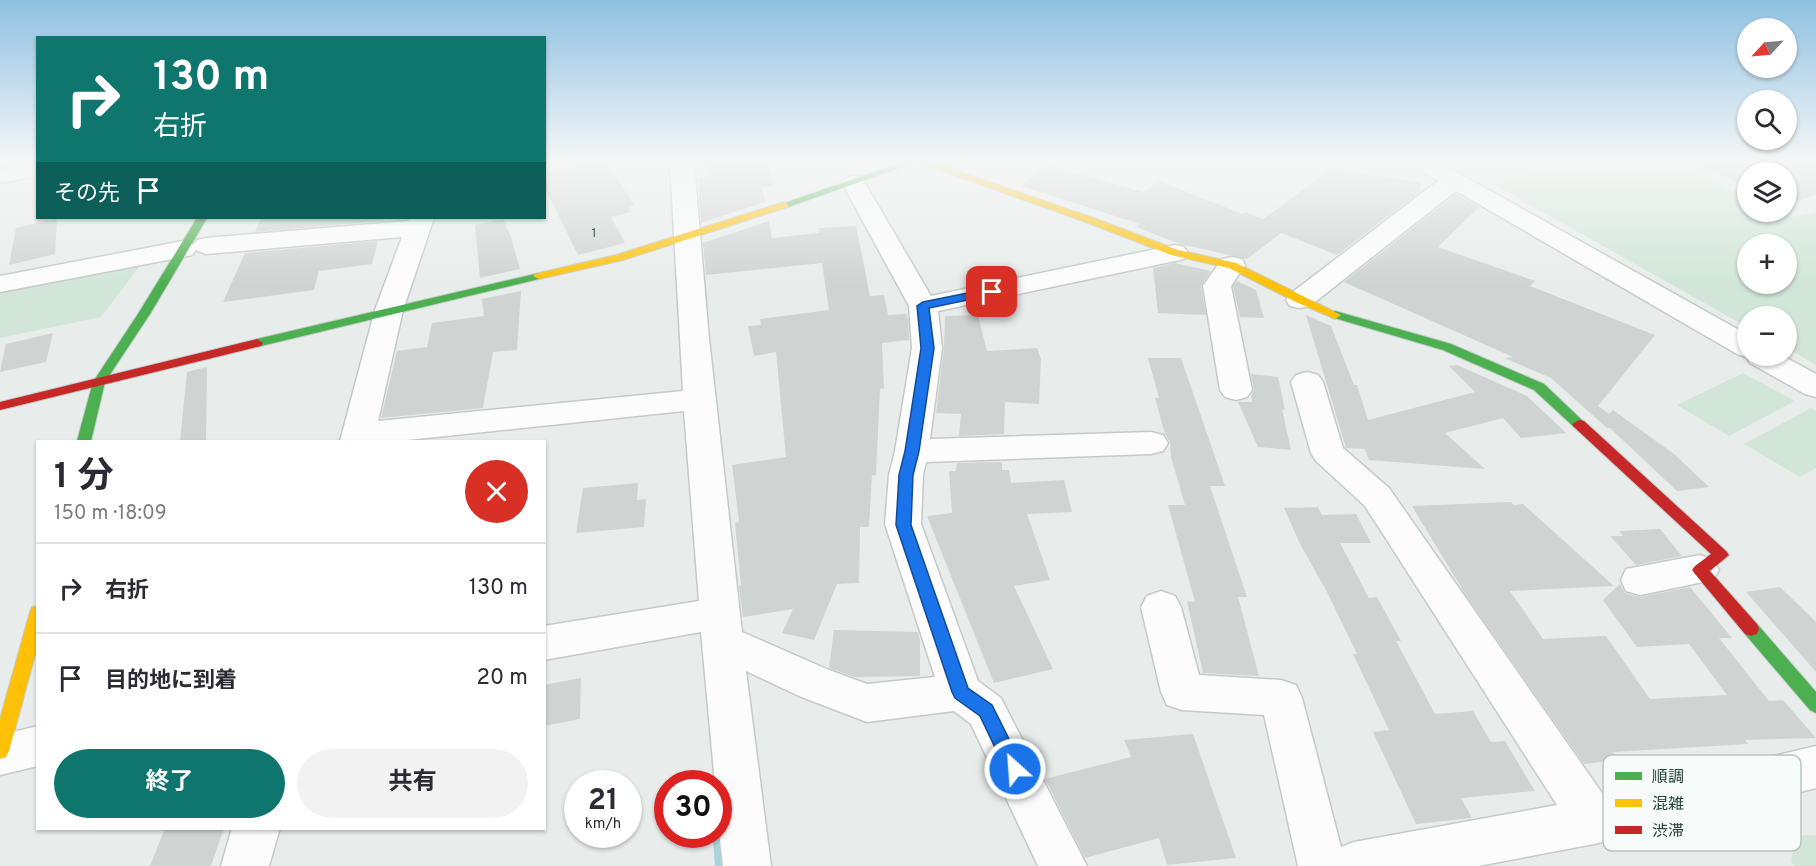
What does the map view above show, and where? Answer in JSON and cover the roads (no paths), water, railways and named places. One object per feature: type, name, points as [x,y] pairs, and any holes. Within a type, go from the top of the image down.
[{"type":"street","points":[[685,203],[689,400],[721,627],[747,866]]},
{"type":"street","points":[[0,406],[389,310],[619,258],[792,203]]},
{"type":"street","points":[[865,203],[923,306],[927,348],[912,451],[906,475],[903,525],[961,692],[986,711],[1063,866]]},
{"type":"street","points":[[1042,203],[1175,253],[1232,265],[1300,300],[1350,321],[1447,347],[1539,387],[1720,555],[1700,570],[1640,580]]},
{"type":"street","points":[[1300,300],[1425,203]]},
{"type":"street","points":[[1493,203],[1737,342]]},
{"type":"street","points":[[84,440],[99,382],[144,314],[195,248],[202,219]]},
{"type":"street","points":[[0,284],[195,248],[417,223],[389,310],[358,437],[439,433],[689,400]]},
{"type":"street","points":[[923,306],[1175,253]]},
{"type":"street","points":[[1232,265],[1217,286],[1236,390]]},
{"type":"street","points":[[1779,366],[1816,387]]},
{"type":"street","points":[[1307,382],[1328,453],[1377,497],[1594,821]]},
{"type":"street","points":[[912,451],[1151,443]]},
{"type":"street","points":[[1700,570],[1816,705]]},
{"type":"street","points":[[1161,607],[1182,692],[1281,698],[1322,866]]},
{"type":"street","points":[[36,619],[0,753],[36,746]]},
{"type":"street","points":[[546,643],[721,627],[814,683],[867,703],[961,692]]},
{"type":"street","points":[[1801,771],[1816,767]]},
{"type":"street","points":[[1384,863],[1603,819]]},
{"type":"street","points":[[245,866],[255,830]]},
{"type":"waterway","points":[[720,848],[721,866]]}]
